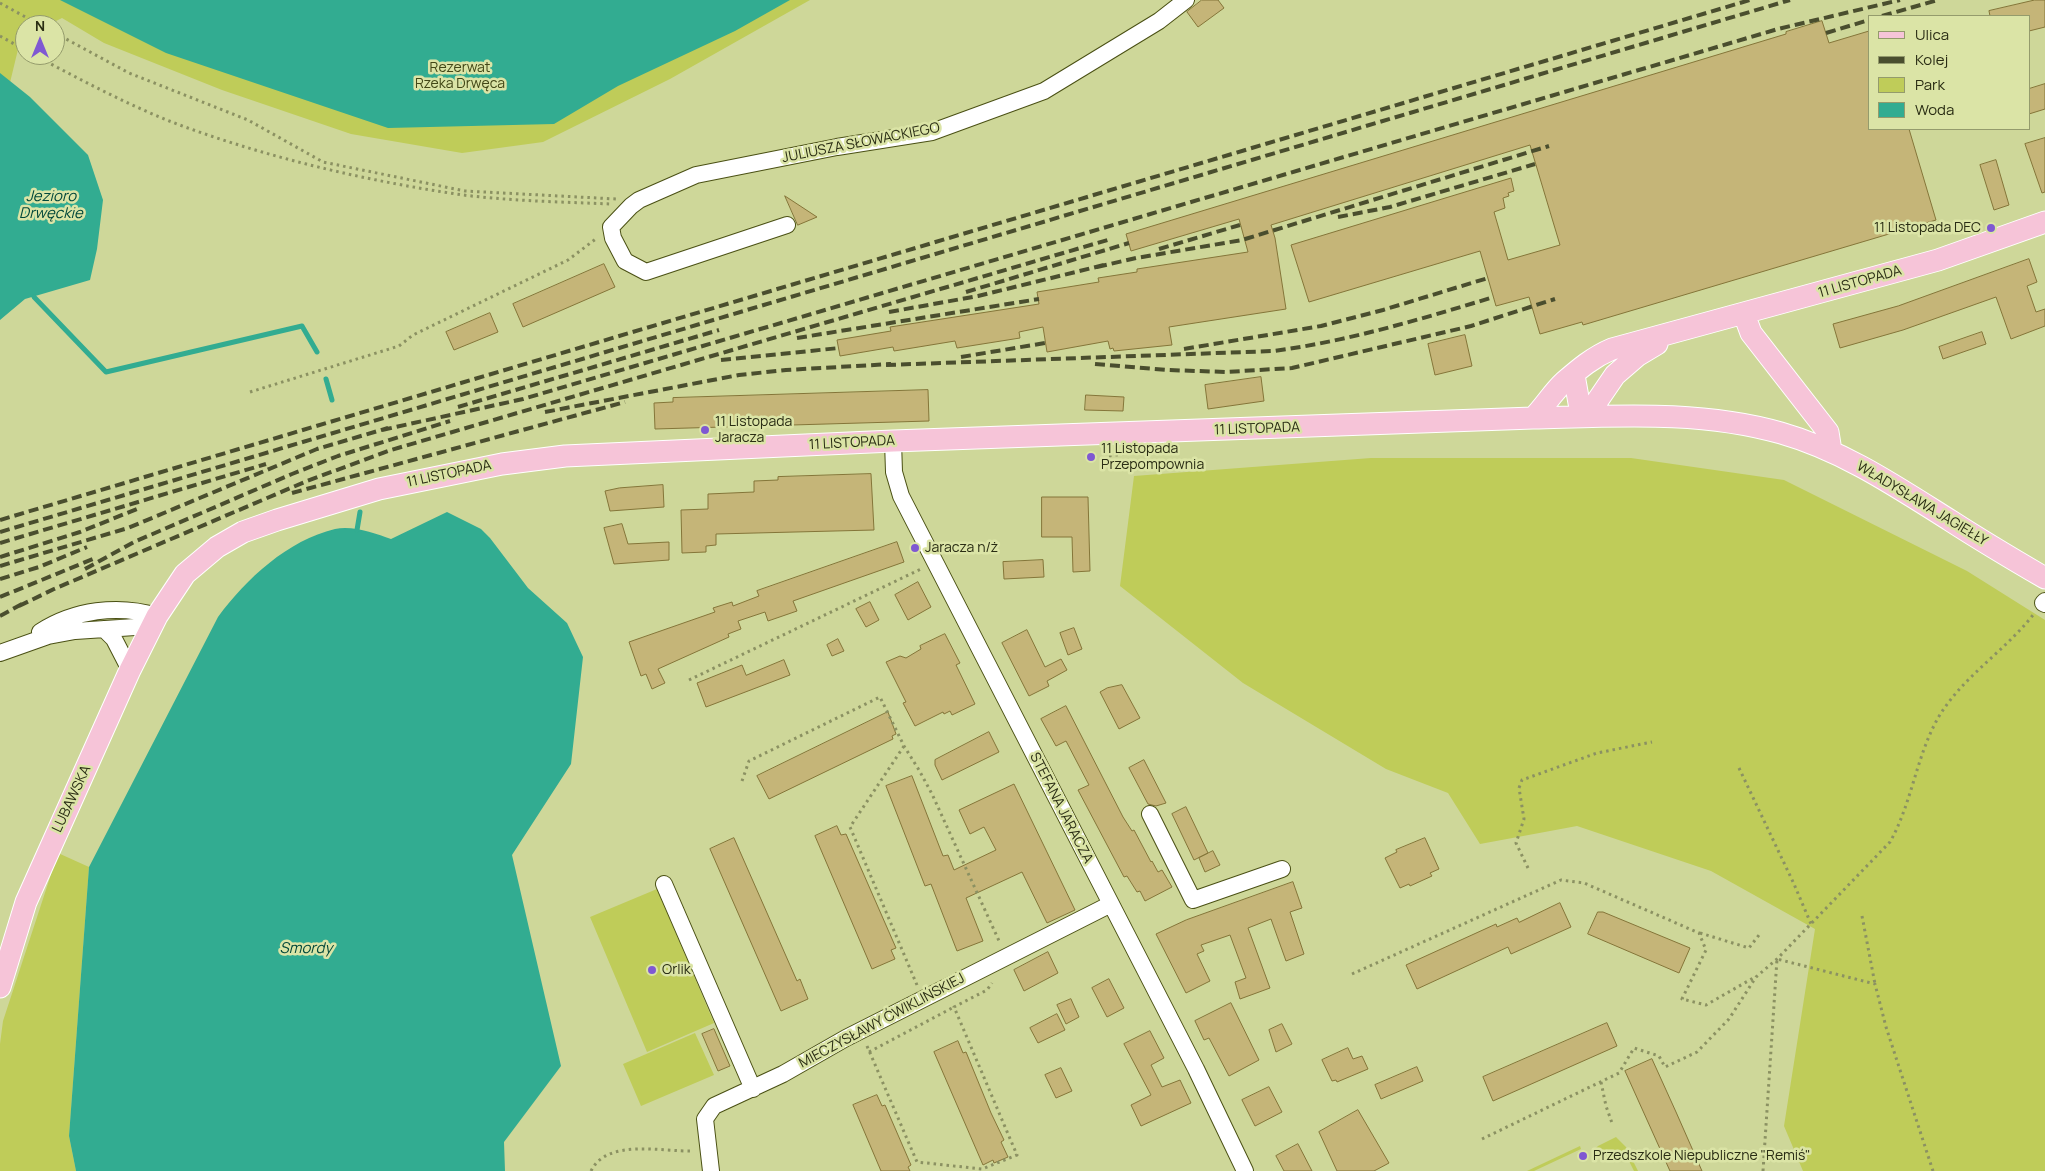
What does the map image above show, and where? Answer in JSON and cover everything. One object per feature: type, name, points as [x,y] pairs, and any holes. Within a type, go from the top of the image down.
[{"type":"main road","name":"11 LISTOPADA","points":[[1533,418],[1546,406],[1563,382],[1574,375],[1595,356],[1612,349],[1938,260],[2045,222]]},
{"type":"main road","points":[[1744,314],[1751,333],[1828,432],[1832,452]]},
{"type":"main road","name":"11 LISTOPADA","points":[[157,616],[185,574],[217,547],[243,532],[379,489],[502,464],[565,456],[893,441],[1588,416],[1615,375],[1637,356],[1672,334]]},
{"type":"main road","points":[[1574,375],[1579,403],[1588,416]]},
{"type":"main road","name":"WŁADYSŁAWA JAGIEŁŁY","points":[[1588,416],[1697,418],[1741,424],[1781,433],[1832,452],[1876,473],[2045,578]]},
{"type":"main road","name":"LUBAWSKA","points":[[0,987],[26,902],[130,670],[157,616]]},
{"type":"street","name":"JULIUSZA SŁOWACKIEGO","points":[[635,203],[696,175],[838,147],[932,132],[966,120],[1044,91],[1159,21],[1186,0]]},
{"type":"street","points":[[635,203],[611,227],[613,238],[625,261],[646,272],[787,225]]},
{"type":"street","name":"STEFANA JARACZA","points":[[893,441],[894,472],[901,496],[1196,1069],[1245,1171]]},
{"type":"street","points":[[23,643],[46,628],[74,615],[102,610],[136,610],[157,616]]},
{"type":"street","points":[[0,653],[23,643],[48,636],[75,631],[135,627],[157,616]]},
{"type":"street","points":[[104,629],[114,639],[130,670]]},
{"type":"street","points":[[1150,814],[1193,900],[1282,869]]},
{"type":"street","points":[[664,884],[752,1089]]},
{"type":"street","name":"MIECZYSŁAWY ĆWIKLIŃSKIEJ","points":[[711,1171],[705,1119],[714,1106],[752,1089],[1110,904]]},
{"type":"path","points":[[0,3],[22,15]]},
{"type":"path","points":[[0,36],[15,44]]},
{"type":"path","points":[[65,38],[129,73],[248,120],[323,162],[465,191],[635,203]]},
{"type":"path","points":[[53,65],[88,84],[176,123],[273,156],[374,179],[464,195],[635,203]]},
{"type":"path","points":[[250,392],[400,346],[413,335],[568,260],[611,227]]},
{"type":"path","points":[[1109,456],[1135,452]]},
{"type":"path","points":[[689,680],[924,568]]},
{"type":"path","points":[[1699,933],[1706,950],[1682,999],[1706,1005],[1756,977],[1777,960],[1890,842],[1902,817],[1919,759],[1938,719],[1954,694],[2020,632],[2044,603]]},
{"type":"path","points":[[742,782],[749,761],[880,697],[904,746],[920,770],[1007,956]]},
{"type":"path","points":[[1528,868],[1516,843],[1524,819],[1519,788],[1522,780],[1597,753],[1652,742]]},
{"type":"path","points":[[904,746],[850,827],[918,988]]},
{"type":"path","points":[[1739,768],[1811,924]]},
{"type":"path","points":[[1352,974],[1560,880],[1584,882],[1699,933],[1749,948],[1759,935]]},
{"type":"path","points":[[1862,916],[1875,984],[1886,1027],[1933,1171]]},
{"type":"path","points":[[1777,960],[1875,984]]},
{"type":"path","points":[[1763,1171],[1777,960]]},
{"type":"path","points":[[869,1052],[987,990],[997,976]]},
{"type":"path","points":[[1482,1139],[1619,1073],[1634,1048],[1659,1056],[1665,1067],[1697,1052],[1729,1019],[1756,977]]},
{"type":"path","points":[[860,1032],[917,1162],[982,1169],[1017,1155],[954,1007]]},
{"type":"path","points":[[1601,1082],[1612,1123]]},
{"type":"path","points":[[591,1171],[597,1161],[617,1150],[645,1148],[663,1151],[709,1150]]},
{"type":"green space","name":"Rezerwat Rzeka Drwęca","points":[[0,0],[810,0],[670,79],[543,142],[462,153],[351,134],[222,90],[104,43],[65,20],[65,15],[15,15],[15,62],[0,124]]},
{"type":"green space","points":[[1371,458],[1631,458],[1784,480],[1967,571],[2045,620],[2045,1171],[1803,1171],[1784,1126],[1815,929],[1711,871],[1577,826],[1480,844],[1448,793],[1386,769],[1243,683],[1120,586],[1134,476]]},
{"type":"green space","points":[[58,853],[89,867],[69,1136],[76,1171],[0,1171],[0,1044],[3,1021]]},
{"type":"green space","name":"Orlik","points":[[657,889],[714,1023],[647,1052],[590,917]]},
{"type":"green space","points":[[695,1033],[714,1075],[641,1106],[623,1064]]},
{"type":"green space","points":[[1616,1137],[1626,1147],[1638,1171],[1634,1171],[1624,1151],[1604,1161],[1595,1149]]},
{"type":"green space","points":[[1580,1146],[1581,1149],[1534,1171],[1527,1171]]},
{"type":"water","name":"Rezerwat Rzeka Drwęca","points":[[60,0],[790,0],[735,31],[618,86],[554,124],[388,128],[166,53]]},
{"type":"water","name":"Jezioro Drwęckie","points":[[0,73],[30,97],[88,155],[103,200],[97,249],[90,280],[25,299],[0,320]]},
{"type":"water","name":"Smordy","points":[[447,512],[481,529],[490,538],[528,588],[567,623],[583,657],[571,764],[512,855],[561,1066],[504,1142],[505,1171],[76,1171],[69,1136],[89,867],[218,617],[241,589],[269,563],[301,542],[318,534],[335,529],[349,528],[363,530],[391,539]]},
{"type":"building","points":[[1202,0],[1218,0],[1224,8],[1198,27],[1187,12]]},
{"type":"building","points":[[2035,0],[2045,0],[2045,27],[2030,31],[2030,15],[1990,15],[1989,11]]},
{"type":"building","points":[[1822,21],[1829,43],[1868,31],[1868,130],[1909,130],[1936,220],[1583,325],[1582,322],[1540,334],[1529,297],[1496,306],[1480,251],[1309,302],[1291,245],[1511,178],[1514,191],[1508,193],[1509,196],[1503,198],[1505,208],[1494,212],[1508,260],[1560,245],[1530,145],[1271,225],[1275,238],[1286,309],[1169,327],[1172,345],[1114,351],[1113,348],[1110,349],[1108,341],[1047,352],[1043,327],[1019,332],[1020,338],[957,348],[955,341],[894,351],[893,347],[840,356],[837,340],[891,331],[890,327],[1039,304],[1037,292],[1099,282],[1098,278],[1137,272],[1137,269],[1248,252],[1239,219],[1131,251],[1126,234],[1786,34],[1786,32]]},
{"type":"building","points":[[2045,84],[2045,109],[2030,114],[2030,89]]},
{"type":"building","points":[[2045,138],[2045,192],[2042,193],[2025,144]]},
{"type":"building","points":[[1996,160],[2009,205],[1994,210],[1980,165]]},
{"type":"building","points":[[785,196],[817,217],[798,225]]},
{"type":"building","points":[[2029,259],[2037,282],[2027,286],[2036,312],[2045,309],[2045,326],[2011,339],[1996,297],[1903,330],[1840,348],[1833,324],[1898,306]]},
{"type":"building","points":[[604,264],[615,287],[523,327],[513,304]]},
{"type":"building","points":[[490,313],[498,332],[454,350],[446,332]]},
{"type":"building","points":[[1982,332],[1986,344],[1943,359],[1939,347]]},
{"type":"building","points":[[1465,335],[1472,366],[1435,375],[1428,344]]},
{"type":"building","points":[[1261,377],[1264,401],[1208,409],[1205,385]]},
{"type":"building","points":[[928,390],[929,421],[655,429],[654,403],[673,402],[673,398]]},
{"type":"building","points":[[1086,395],[1124,397],[1123,411],[1085,410]]},
{"type":"building","points":[[871,474],[874,530],[716,534],[716,545],[706,546],[706,552],[682,553],[681,510],[708,509],[708,494],[754,492],[754,481],[778,480],[778,477]]},
{"type":"building","points":[[663,485],[664,507],[610,511],[605,491],[619,488]]},
{"type":"building","points":[[1042,497],[1088,497],[1090,571],[1073,572],[1072,537],[1042,537]]},
{"type":"building","points":[[622,524],[628,544],[669,542],[669,560],[614,564],[604,528]]},
{"type":"building","points":[[897,542],[904,562],[793,601],[797,611],[768,621],[765,612],[738,621],[741,629],[728,634],[729,637],[658,669],[665,683],[652,689],[646,674],[641,676],[629,642],[715,612],[713,608],[732,602],[733,606],[759,596],[757,591]]},
{"type":"building","points":[[1043,560],[1044,577],[1004,579],[1003,562]]},
{"type":"building","points":[[918,582],[931,607],[908,620],[895,595]]},
{"type":"building","points":[[870,602],[879,620],[866,627],[856,609]]},
{"type":"building","points":[[1074,628],[1082,649],[1068,655],[1060,633]]},
{"type":"building","points":[[1027,630],[1045,667],[1061,659],[1067,670],[1047,681],[1049,686],[1029,696],[1002,643]]},
{"type":"building","points":[[945,634],[960,663],[956,665],[975,704],[952,715],[950,711],[944,714],[943,712],[915,726],[903,703],[906,702],[886,662],[900,656],[906,658],[921,649],[920,646]]},
{"type":"building","points":[[838,639],[844,651],[832,656],[827,645]]},
{"type":"building","points":[[784,660],[790,675],[706,707],[697,683],[742,665],[746,675]]},
{"type":"building","points":[[1122,685],[1140,718],[1119,729],[1100,692],[1107,688]]},
{"type":"building","points":[[1066,706],[1123,817],[1132,831],[1134,830],[1158,872],[1162,870],[1172,887],[1145,901],[1140,891],[1137,892],[1127,876],[1124,877],[1078,790],[1089,785],[1066,741],[1056,746],[1041,719]]},
{"type":"building","points":[[888,712],[896,734],[892,736],[893,739],[769,799],[757,776]]},
{"type":"building","points":[[989,732],[999,752],[942,780],[935,765],[935,760]]},
{"type":"building","points":[[1144,760],[1166,803],[1156,806],[1148,804],[1129,768]]},
{"type":"building","points":[[912,776],[943,856],[948,855],[954,870],[996,850],[984,827],[970,834],[959,810],[1014,784],[1075,910],[1047,923],[1022,872],[966,898],[983,941],[957,951],[931,884],[925,886],[886,786]]},
{"type":"building","points":[[1186,807],[1208,853],[1194,860],[1172,814]]},
{"type":"building","points":[[837,826],[841,835],[846,834],[896,948],[891,950],[895,959],[872,969],[815,836]]},
{"type":"building","points":[[734,838],[797,981],[800,979],[808,999],[781,1011],[710,849]]},
{"type":"building","points":[[1425,838],[1439,869],[1430,873],[1432,876],[1410,886],[1409,884],[1400,888],[1385,858],[1397,852],[1396,850]]},
{"type":"building","points":[[1213,851],[1220,865],[1205,872],[1199,858]]},
{"type":"building","points":[[1293,882],[1302,908],[1290,912],[1304,954],[1286,961],[1271,919],[1248,928],[1270,988],[1240,999],[1235,982],[1246,978],[1230,935],[1201,945],[1204,951],[1197,954],[1210,981],[1186,993],[1156,934],[1186,920]]},
{"type":"building","points":[[1560,903],[1571,927],[1511,954],[1508,947],[1417,989],[1406,965],[1496,924],[1497,927],[1517,918],[1519,922]]},
{"type":"building","points":[[1598,912],[1603,912],[1690,948],[1679,973],[1588,934]]},
{"type":"building","points":[[1048,952],[1058,973],[1024,991],[1014,970]]},
{"type":"building","points":[[1109,979],[1124,1008],[1107,1017],[1092,988]]},
{"type":"building","points":[[1071,999],[1079,1017],[1066,1024],[1057,1005]]},
{"type":"building","points":[[1231,1003],[1259,1060],[1229,1076],[1209,1038],[1204,1040],[1195,1021]]},
{"type":"building","points":[[1057,1014],[1065,1030],[1038,1043],[1030,1028]]},
{"type":"building","points":[[1607,1023],[1617,1046],[1493,1101],[1483,1077]]},
{"type":"building","points":[[1282,1024],[1292,1044],[1276,1052],[1269,1030]]},
{"type":"building","points":[[714,1029],[730,1066],[718,1071],[702,1034]]},
{"type":"building","points":[[1150,1031],[1164,1058],[1151,1065],[1162,1087],[1180,1080],[1191,1103],[1141,1126],[1131,1105],[1151,1095],[1124,1044]]},
{"type":"building","points":[[958,1041],[963,1053],[966,1052],[1004,1140],[1001,1142],[1008,1157],[994,1163],[993,1160],[983,1165],[934,1052]]},
{"type":"building","points":[[1348,1048],[1353,1059],[1362,1056],[1368,1069],[1337,1082],[1336,1080],[1332,1081],[1322,1060]]},
{"type":"building","points":[[1652,1059],[1702,1171],[1670,1171],[1625,1071]]},
{"type":"building","points":[[1417,1067],[1423,1081],[1381,1099],[1375,1085]]},
{"type":"building","points":[[1061,1068],[1072,1091],[1056,1098],[1045,1075]]},
{"type":"building","points":[[1269,1087],[1282,1112],[1255,1126],[1242,1100]]},
{"type":"building","points":[[877,1095],[882,1106],[885,1105],[911,1165],[908,1167],[910,1171],[881,1171],[853,1105]]},
{"type":"building","points":[[1358,1110],[1389,1163],[1374,1171],[1337,1171],[1319,1132]]},
{"type":"building","points":[[1298,1144],[1312,1171],[1284,1171],[1276,1156]]},
{"type":"waterway","points":[[34,297],[106,372],[302,326],[317,352]]},
{"type":"waterway","points":[[326,379],[332,400]]},
{"type":"waterway","points":[[357,530],[360,512]]},
{"type":"railway","points":[[0,520],[1750,0]]},
{"type":"railway","points":[[0,532],[1790,0]]},
{"type":"railway","points":[[382,430],[523,399],[1778,29],[1900,0]]},
{"type":"railway","points":[[1886,15],[1938,0]]},
{"type":"railway","points":[[1826,33],[1868,20]]},
{"type":"railway","points":[[1097,267],[1136,258],[1242,240],[1549,146]]},
{"type":"railway","points":[[1338,217],[1390,207],[1535,164]]},
{"type":"railway","points":[[1159,249],[1240,225]]},
{"type":"railway","points":[[19,606],[54,589],[307,481],[391,450],[1111,239]]},
{"type":"railway","points":[[966,292],[1129,243]]},
{"type":"railway","points":[[889,312],[978,296],[1104,265]]},
{"type":"railway","points":[[1184,349],[1321,326],[1383,310],[1488,278]]},
{"type":"railway","points":[[886,365],[1274,351],[1357,335],[1494,297]]},
{"type":"railway","points":[[797,338],[1039,299]]},
{"type":"railway","points":[[1095,364],[1168,370],[1226,372],[1292,368],[1471,326],[1555,299]]},
{"type":"railway","points":[[458,407],[719,330]]},
{"type":"railway","points":[[961,357],[1045,343]]},
{"type":"railway","points":[[721,360],[839,348]]},
{"type":"railway","points":[[545,412],[739,375],[786,370],[891,364]]},
{"type":"railway","points":[[292,493],[625,402]]},
{"type":"railway","points":[[85,569],[134,542],[292,474],[338,456],[450,421]]},
{"type":"railway","points":[[0,566],[128,528],[317,449],[388,428]]},
{"type":"railway","points":[[0,543],[266,464]]},
{"type":"railway","points":[[0,557],[80,532],[137,509]]},
{"type":"railway","points":[[0,579],[39,567],[87,547]]},
{"type":"railway","points":[[0,597],[93,559]]},
{"type":"railway","points":[[0,616],[24,603]]},
{"type":"place","name":"11 Listopada DEC","points":[[1991,228]]},
{"type":"place","name":"11 Listopada Jaracza","points":[[705,430]]},
{"type":"place","name":"11 Listopada Przepompownia","points":[[1091,457]]},
{"type":"place","name":"Jaracza n/ż","points":[[915,548]]},
{"type":"place","name":"Orlik","points":[[652,970]]},
{"type":"place","name":"Przedszkole Niepubliczne \"Remiś\"","points":[[1583,1156]]}]
